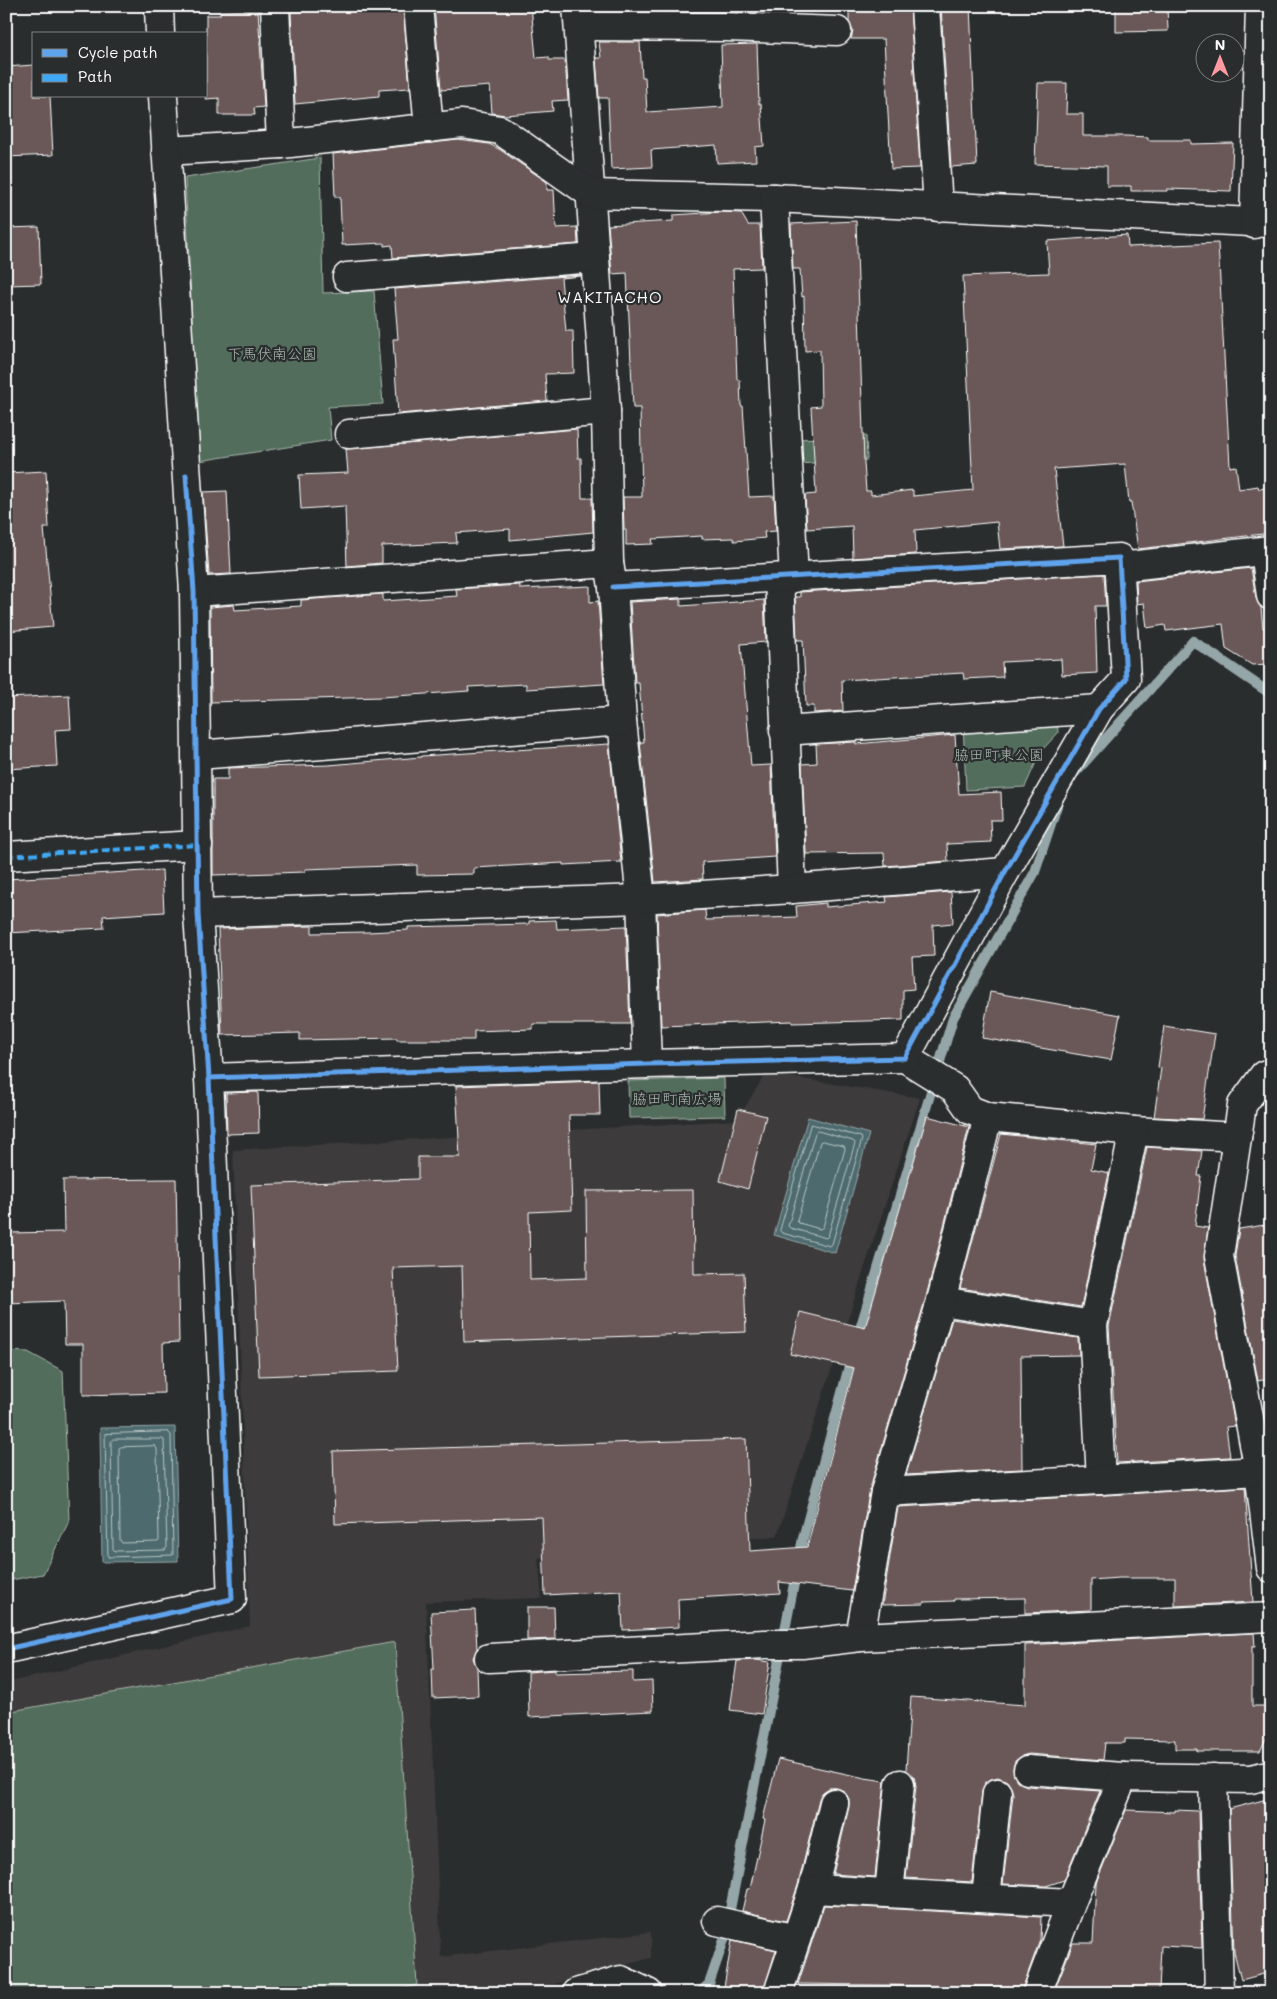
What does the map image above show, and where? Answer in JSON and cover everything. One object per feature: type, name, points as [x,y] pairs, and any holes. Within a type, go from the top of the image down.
[{"type":"street","points":[[159,6],[160,32]]},
{"type":"street","points":[[275,6],[281,144]]},
{"type":"street","points":[[418,6],[428,128]]},
{"type":"street","points":[[925,6],[938,207]]},
{"type":"street","points":[[166,151],[281,144],[462,124],[500,130],[591,194],[774,198],[1262,223],[1260,6]]},
{"type":"street","points":[[647,1064],[641,899],[622,721],[611,575],[606,411],[578,16],[725,17],[837,31]]},
{"type":"street","points":[[6,1649],[232,1599],[209,1078],[198,914],[198,755],[194,592],[163,98]]},
{"type":"street","points":[[774,198],[786,578],[784,731],[792,889]]},
{"type":"street","points":[[347,277],[595,258]]},
{"type":"street","points":[[349,434],[606,411]]},
{"type":"street","points":[[1120,567],[1268,550],[1271,596]]},
{"type":"street","points":[[194,592],[611,575],[786,578],[1119,558],[1126,679],[1099,710],[1006,872],[910,1062]]},
{"type":"street","points":[[784,731],[1099,710]]},
{"type":"street","points":[[198,755],[622,721]]},
{"type":"street","points":[[6,856],[198,845]]},
{"type":"street","points":[[198,914],[641,899],[1006,872]]},
{"type":"street","points":[[209,1078],[647,1064],[910,1062],[955,1090],[970,1110],[988,1117],[1134,1131],[1237,1137]]},
{"type":"street","points":[[1271,1073],[1264,1075],[1242,1104],[1219,1256],[1259,1471],[1271,1568]]},
{"type":"street","points":[[860,1637],[885,1492],[942,1301],[988,1117]]},
{"type":"street","points":[[1101,1480],[1093,1325],[1134,1131]]},
{"type":"street","points":[[942,1301],[1093,1325]]},
{"type":"street","points":[[885,1492],[1259,1471]]},
{"type":"street","points":[[489,1658],[765,1644],[802,1644],[860,1637],[1271,1617]]},
{"type":"street","points":[[1028,1770],[1123,1777],[1251,1779],[1271,1774]]},
{"type":"street","points":[[1037,1993],[1071,1903],[1123,1777]]},
{"type":"street","points":[[1213,1778],[1219,1993]]},
{"type":"street","points":[[889,1893],[900,1784]]},
{"type":"street","points":[[986,1898],[997,1793]]},
{"type":"street","points":[[778,1993],[813,1888],[834,1803]]},
{"type":"street","points":[[813,1888],[1071,1903]]},
{"type":"street","points":[[726,1923],[796,1939]]},
{"type":"street","points":[[576,1993],[621,1980],[648,1993]]},
{"type":"shaded area","points":[[766,1073],[920,1098],[777,1536],[538,1558],[542,1598],[426,1602],[441,1957],[651,1932],[651,1958],[521,1993],[6,1993],[6,1683],[250,1626],[233,1150],[737,1120]]},
{"type":"green space","name":"下馬伏南公園","points":[[320,158],[323,293],[374,291],[383,404],[328,407],[331,440],[199,461],[185,178]]},
{"type":"green space","points":[[866,436],[867,460],[797,464],[797,439]]},
{"type":"green space","name":"脇田町東公園","points":[[1057,716],[1058,733],[1041,751],[1025,787],[966,790],[963,722]]},
{"type":"green space","name":"脇田町南広場","points":[[724,1078],[725,1116],[629,1118],[628,1081]]},
{"type":"green space","points":[[6,1351],[28,1352],[63,1371],[69,1521],[43,1574],[6,1581]]},
{"type":"green space","points":[[395,1642],[417,1985],[388,1993],[6,1993],[6,1712]]},
{"type":"water","points":[[808,1117],[869,1134],[835,1253],[774,1235]]},
{"type":"water","points":[[175,1427],[178,1561],[102,1562],[100,1428]]},
{"type":"building","points":[[343,6],[403,6],[410,88],[379,90],[379,96],[295,104],[291,12],[344,10]]},
{"type":"building","points":[[434,6],[531,6],[536,58],[549,57],[549,60],[565,60],[568,100],[552,101],[553,111],[505,115],[492,113],[490,86],[441,90]]},
{"type":"building","points":[[849,6],[910,6],[920,168],[891,169],[884,39],[851,39],[853,31],[849,22]]},
{"type":"building","points":[[941,6],[970,6],[977,165],[951,167]]},
{"type":"building","points":[[1116,6],[1167,6],[1168,31],[1116,32]]},
{"type":"building","points":[[258,10],[264,107],[254,108],[255,115],[219,115],[219,98],[206,99],[208,98],[208,32],[206,32],[206,15],[220,15],[220,11]]},
{"type":"building","points":[[599,42],[640,42],[647,112],[723,107],[721,45],[757,44],[759,104],[761,104],[764,146],[755,147],[756,161],[717,163],[716,145],[651,150],[652,167],[611,169],[608,98],[599,98],[596,58],[601,58]]},
{"type":"building","points":[[32,65],[32,98],[50,98],[53,155],[6,157],[6,67]]},
{"type":"building","points":[[1038,83],[1067,83],[1066,114],[1083,114],[1083,136],[1148,137],[1148,140],[1191,140],[1191,144],[1233,143],[1231,191],[1167,189],[1167,191],[1131,191],[1131,186],[1107,186],[1107,166],[1035,164]]},
{"type":"building","points":[[458,140],[489,144],[547,182],[547,190],[554,190],[556,228],[577,227],[578,244],[393,258],[392,245],[384,246],[384,243],[342,245],[340,197],[335,197],[333,154]]},
{"type":"building","points":[[721,212],[741,213],[748,225],[760,225],[762,268],[733,269],[737,380],[740,380],[741,406],[743,406],[749,497],[774,496],[776,531],[764,532],[765,538],[734,541],[733,538],[702,539],[702,536],[652,539],[653,544],[626,545],[623,497],[642,497],[640,408],[633,408],[627,273],[612,274],[608,225],[673,221],[673,215]]},
{"type":"building","points":[[856,221],[864,463],[866,491],[871,491],[871,495],[913,490],[913,496],[973,490],[963,276],[1049,273],[1047,241],[1127,235],[1128,247],[1218,243],[1230,467],[1236,466],[1239,489],[1258,486],[1259,489],[1271,487],[1271,533],[1138,549],[1131,502],[1129,502],[1125,464],[1054,469],[1063,546],[1000,549],[997,522],[915,530],[916,554],[853,558],[852,526],[807,529],[805,495],[816,494],[811,407],[821,406],[820,350],[805,351],[804,296],[802,297],[800,269],[793,269],[791,224]]},
{"type":"building","points":[[39,227],[41,284],[6,285],[6,228]]},
{"type":"building","points":[[581,275],[561,278],[566,331],[573,331],[574,373],[545,374],[547,401],[398,414],[393,339],[398,339],[394,289]]},
{"type":"building","points":[[577,429],[578,458],[581,458],[582,498],[592,498],[593,532],[510,540],[510,529],[456,533],[457,543],[382,546],[382,563],[347,566],[345,506],[301,509],[299,475],[348,473],[346,449]]},
{"type":"building","points":[[46,471],[49,528],[44,528],[53,627],[6,631],[6,473]]},
{"type":"building","points":[[227,491],[231,574],[209,575],[203,492]]},
{"type":"building","points":[[1251,568],[1256,598],[1261,608],[1263,628],[1265,628],[1269,664],[1252,665],[1226,649],[1223,624],[1166,631],[1165,625],[1147,628],[1144,603],[1137,604],[1136,581]]},
{"type":"building","points":[[1104,574],[1106,606],[1095,606],[1097,673],[1062,675],[1061,659],[1002,662],[1003,677],[964,679],[963,673],[842,680],[843,711],[814,713],[814,706],[806,706],[803,640],[797,640],[795,597],[800,597],[800,592]]},
{"type":"building","points":[[520,585],[520,589],[590,586],[590,602],[598,601],[604,684],[526,689],[526,684],[468,687],[469,691],[382,697],[211,702],[210,607],[234,605],[235,610],[301,606],[301,600],[383,594],[383,601],[415,599],[457,596],[456,589]]},
{"type":"building","points":[[681,599],[681,606],[764,600],[766,642],[741,644],[751,766],[771,765],[775,857],[702,862],[703,879],[655,882],[640,742],[644,742],[639,683],[635,683],[630,602]]},
{"type":"building","points":[[69,695],[71,729],[55,730],[57,766],[6,769],[6,698]]},
{"type":"building","points":[[955,735],[959,794],[1001,792],[1002,820],[990,820],[991,842],[947,844],[948,861],[885,866],[884,853],[806,854],[802,764],[817,763],[816,744],[856,742],[856,744]]},
{"type":"building","points":[[609,744],[621,862],[474,868],[474,874],[417,875],[417,865],[305,869],[305,872],[213,875],[213,779],[228,779],[228,768],[329,765],[421,756]]},
{"type":"building","points":[[162,870],[164,912],[103,916],[104,928],[6,933],[6,879]]},
{"type":"building","points":[[951,892],[953,923],[933,925],[934,956],[912,957],[914,989],[903,990],[903,1020],[792,1023],[792,1021],[661,1026],[657,914],[705,910],[706,920],[797,917],[796,906],[826,903],[826,907],[887,902],[886,897]]},
{"type":"building","points":[[556,920],[557,929],[626,926],[630,1024],[533,1024],[533,1029],[474,1031],[474,1040],[397,1040],[397,1038],[300,1040],[300,1033],[222,1035],[218,929],[312,926],[312,933],[368,932],[408,930],[408,927],[529,924],[529,921]]},
{"type":"building","points":[[990,992],[1120,1015],[1111,1060],[982,1038]]},
{"type":"building","points":[[1164,1026],[1215,1034],[1202,1119],[1154,1117],[1161,1068],[1158,1067]]},
{"type":"building","points":[[599,1081],[600,1115],[569,1115],[572,1210],[529,1212],[530,1280],[587,1278],[586,1191],[693,1190],[694,1274],[744,1273],[746,1332],[464,1342],[462,1266],[393,1268],[398,1371],[259,1376],[251,1185],[418,1179],[418,1157],[460,1157],[456,1086]]},
{"type":"building","points":[[258,1092],[259,1133],[227,1134],[226,1093]]},
{"type":"building","points":[[738,1109],[766,1116],[748,1189],[720,1181]]},
{"type":"building","points":[[927,1116],[969,1127],[926,1297],[870,1488],[852,1591],[779,1582],[780,1593],[678,1599],[679,1627],[623,1630],[621,1591],[545,1595],[542,1517],[335,1524],[333,1451],[746,1439],[750,1551],[807,1547],[854,1368],[790,1354],[800,1312],[865,1328]]},
{"type":"building","points":[[1001,1134],[1096,1144],[1091,1169],[1109,1173],[1081,1307],[960,1288]]},
{"type":"building","points":[[1147,1147],[1202,1151],[1198,1176],[1201,1176],[1195,1226],[1208,1228],[1204,1259],[1235,1426],[1226,1427],[1230,1457],[1117,1463],[1109,1326]]},
{"type":"building","points":[[176,1179],[179,1342],[163,1343],[164,1393],[83,1395],[83,1344],[65,1344],[64,1301],[6,1303],[6,1233],[64,1232],[63,1180]]},
{"type":"building","points":[[1271,1224],[1271,1378],[1258,1381],[1235,1256],[1239,1229]]},
{"type":"building","points":[[952,1319],[1078,1338],[1079,1355],[1021,1356],[1022,1469],[906,1475]]},
{"type":"building","points":[[1245,1487],[1253,1602],[1175,1606],[1175,1578],[1119,1578],[1091,1580],[1091,1610],[1025,1613],[1025,1598],[954,1599],[954,1601],[924,1602],[924,1604],[882,1605],[898,1507]]},
{"type":"building","points":[[527,1607],[554,1607],[555,1639],[527,1640]]},
{"type":"building","points":[[475,1610],[477,1649],[473,1658],[477,1668],[478,1696],[433,1698],[432,1669],[434,1669],[431,1612]]},
{"type":"building","points":[[1254,1633],[1255,1647],[1252,1647],[1252,1706],[1268,1706],[1267,1737],[1260,1751],[1197,1751],[1197,1749],[1175,1749],[1175,1740],[1125,1739],[1125,1743],[1105,1743],[1103,1760],[1029,1754],[1022,1756],[1015,1761],[1013,1768],[1014,1776],[1020,1783],[1027,1786],[1100,1791],[1064,1880],[1046,1886],[1003,1884],[1013,1794],[1007,1781],[998,1777],[985,1783],[982,1791],[972,1882],[906,1878],[916,1786],[914,1777],[906,1770],[911,1697],[1025,1705],[1025,1645]]},
{"type":"building","points":[[756,1660],[770,1662],[762,1714],[730,1710],[737,1661]]},
{"type":"building","points":[[555,1670],[555,1673],[633,1671],[633,1682],[652,1681],[653,1711],[529,1717],[528,1672]]},
{"type":"building","points":[[778,1759],[885,1781],[875,1877],[833,1874],[849,1807],[849,1799],[844,1791],[837,1788],[829,1788],[822,1793],[819,1799],[798,1885],[786,1921],[742,1911],[747,1889],[750,1889],[765,1820],[763,1819]]},
{"type":"building","points":[[1271,1798],[1271,1972],[1241,1980],[1234,1952],[1229,1809]]},
{"type":"building","points":[[1126,1810],[1198,1811],[1202,1948],[1161,1946],[1159,1991],[1056,1986],[1073,1943],[1093,1943],[1096,1883]]},
{"type":"building","points":[[824,1905],[1041,1917],[1040,1940],[1023,1987],[798,1984]]},
{"type":"building","points":[[732,1940],[776,1950],[763,1993],[723,1993]]},
{"type":"waterway","points":[[1075,773],[1193,641],[1271,694]]},
{"type":"waterway","points":[[857,1339],[953,1018],[1035,872],[1059,800]]},
{"type":"waterway","points":[[699,1993],[709,1984],[724,1940],[803,1538],[852,1355]]},
{"type":"marked path","points":[[6,856],[198,845]]},
{"type":"cycle path","points":[[6,1649],[232,1599],[209,1078],[198,914],[194,592],[186,475]]},
{"type":"cycle path","points":[[209,1078],[905,1058],[1005,872],[1099,709],[1126,679],[1119,558],[613,587]]},
{"type":"district","name":"WAKITACHO","points":[[610,296]]}]
